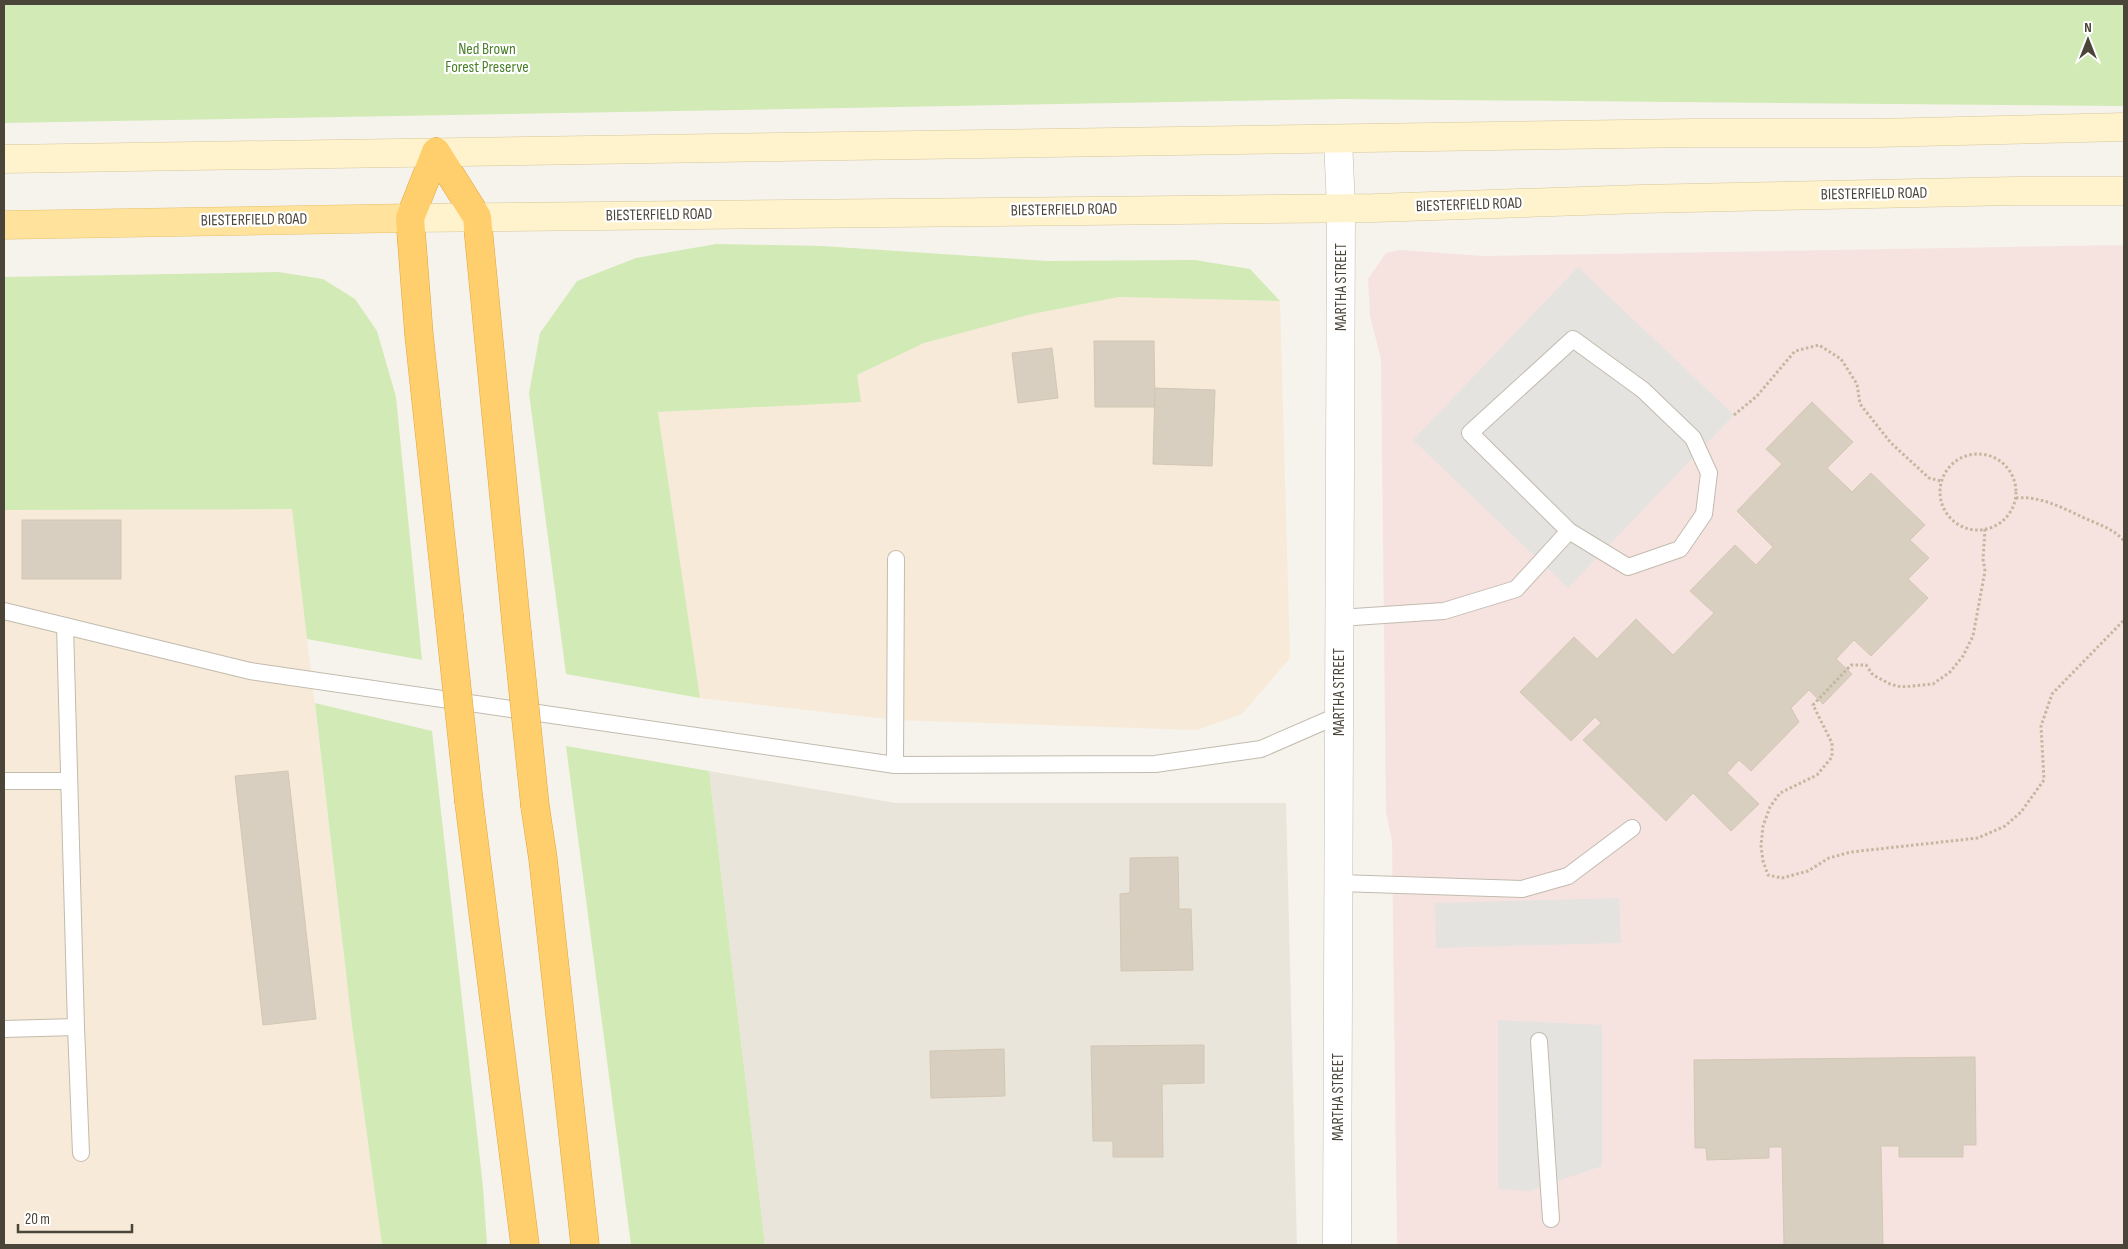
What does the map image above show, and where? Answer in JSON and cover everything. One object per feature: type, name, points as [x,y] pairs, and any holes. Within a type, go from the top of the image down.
[{"type":"highway","points":[[436,152],[477,217],[535,806],[543,859],[585,1245]]},
{"type":"highway","points":[[436,152],[410,218],[420,335],[469,802],[525,1245]]},
{"type":"main road","points":[[4,159],[1692,133],[1876,133],[2124,127]]},
{"type":"main road","name":"BIESTERFIELD ROAD","points":[[4,225],[477,217],[1374,208],[1641,199],[2015,190],[2124,191]]},
{"type":"street","name":"MARTHA STREET","points":[[1337,1245],[1341,208],[1338,139]]},
{"type":"lane","points":[[1572,339],[1642,390],[1693,438],[1709,473],[1704,514],[1680,549],[1628,567],[1569,531],[1470,433],[1572,339]]},
{"type":"lane","points":[[1339,618],[1444,611],[1516,589],[1569,531]]},
{"type":"lane","points":[[895,766],[896,560]]},
{"type":"lane","points":[[4,611],[250,671],[895,766],[1155,764],[1261,749],[1339,715]]},
{"type":"lane","points":[[65,626],[81,1153]]},
{"type":"lane","points":[[4,781],[69,781]]},
{"type":"lane","points":[[1338,883],[1522,889],[1568,876],[1632,828]]},
{"type":"lane","points":[[4,1029],[76,1027]]},
{"type":"lane","points":[[1538,1041],[1551,1219]]},
{"type":"path","points":[[1734,415],[1757,396],[1795,351],[1819,345],[1841,358],[1857,384],[1860,404],[1891,443],[1930,478],[1941,482]]},
{"type":"path","points":[[1980,454],[1992,457],[2003,464],[2011,473],[2016,485],[2016,498],[2012,509],[1996,525],[1974,530],[1964,527],[1947,514],[1940,498],[1941,482],[1947,470],[1956,461],[1967,456],[1980,454]]},
{"type":"path","points":[[2016,498],[2024,497],[2056,504],[2108,527],[2124,541]]},
{"type":"path","points":[[1985,529],[1983,559],[1985,572],[1972,636],[1963,656],[1950,672],[1933,684],[1901,687],[1890,684],[1873,675],[1866,665],[1851,665],[1813,705],[1832,743],[1832,757],[1816,775],[1780,793],[1770,807],[1763,826],[1761,846],[1763,861],[1768,875],[1782,878],[1808,871],[1829,858],[1852,852],[1978,838],[2005,826],[2021,812],[2044,780],[2041,726],[2052,694],[2124,620]]},
{"type":"shaded area","points":[[2124,245],[2124,1245],[1397,1245],[1392,841],[1386,812],[1381,359],[1370,316],[1368,279],[1386,253],[1400,250],[1484,256]]},
{"type":"shaded area","points":[[1578,267],[1734,415],[1568,588],[1413,440]]},
{"type":"shaded area","points":[[1119,297],[1280,301],[1290,658],[1242,714],[1197,730],[895,720],[700,698],[658,412],[860,402],[857,375],[924,343],[1032,314]]},
{"type":"shaded area","points":[[292,509],[352,1025],[382,1245],[4,1245],[4,510]]},
{"type":"shaded area","points":[[709,771],[896,803],[1286,803],[1297,1245],[765,1245]]},
{"type":"shaded area","points":[[1619,898],[1621,943],[1436,948],[1435,903]]},
{"type":"shaded area","points":[[1498,1020],[1602,1025],[1602,1166],[1529,1191],[1498,1189]]},
{"type":"green space","name":"Ned Brown Forest Preserve","points":[[4,4],[2124,4],[2124,106],[1344,99],[4,123]]},
{"type":"green space","points":[[716,244],[822,246],[1047,261],[1195,260],[1250,269],[1280,301],[1119,297],[1032,314],[924,343],[857,375],[861,402],[658,412],[700,698],[566,674],[529,393],[540,333],[577,281],[636,258]]},
{"type":"green space","points":[[278,272],[323,279],[355,299],[377,331],[396,397],[422,660],[307,639],[292,509],[4,510],[4,277]]},
{"type":"green space","points":[[315,703],[432,731],[483,1187],[487,1245],[382,1245],[352,1025]]},
{"type":"green space","points":[[566,746],[709,771],[765,1245],[631,1245]]},
{"type":"building","points":[[1094,341],[1154,341],[1155,407],[1095,407]]},
{"type":"building","points":[[1052,348],[1058,398],[1018,403],[1012,353]]},
{"type":"building","points":[[1155,388],[1215,390],[1212,466],[1153,464]]},
{"type":"building","points":[[1812,402],[1853,442],[1827,468],[1852,492],[1871,473],[1925,525],[1910,540],[1929,558],[1908,579],[1928,598],[1871,656],[1854,640],[1836,659],[1852,674],[1823,704],[1809,690],[1791,708],[1799,722],[1751,771],[1739,760],[1727,773],[1759,804],[1731,831],[1693,793],[1666,821],[1583,740],[1601,723],[1595,717],[1571,741],[1520,692],[1574,637],[1597,659],[1636,619],[1673,655],[1714,613],[1690,591],[1735,545],[1756,565],[1773,547],[1737,511],[1782,464],[1766,449]]},
{"type":"building","points":[[22,520],[121,520],[121,579],[22,579]]},
{"type":"building","points":[[288,771],[316,1019],[263,1025],[235,776]]},
{"type":"building","points":[[1178,857],[1179,909],[1191,909],[1193,970],[1121,971],[1120,894],[1130,893],[1130,858]]},
{"type":"building","points":[[1204,1045],[1204,1083],[1162,1084],[1163,1157],[1113,1157],[1113,1141],[1093,1141],[1091,1046]]},
{"type":"building","points":[[1004,1049],[1005,1096],[931,1098],[930,1051]]},
{"type":"building","points":[[1975,1057],[1976,1145],[1963,1145],[1963,1157],[1899,1157],[1899,1146],[1881,1146],[1883,1245],[1784,1245],[1782,1147],[1769,1147],[1769,1158],[1707,1160],[1706,1148],[1695,1148],[1694,1060]]}]
